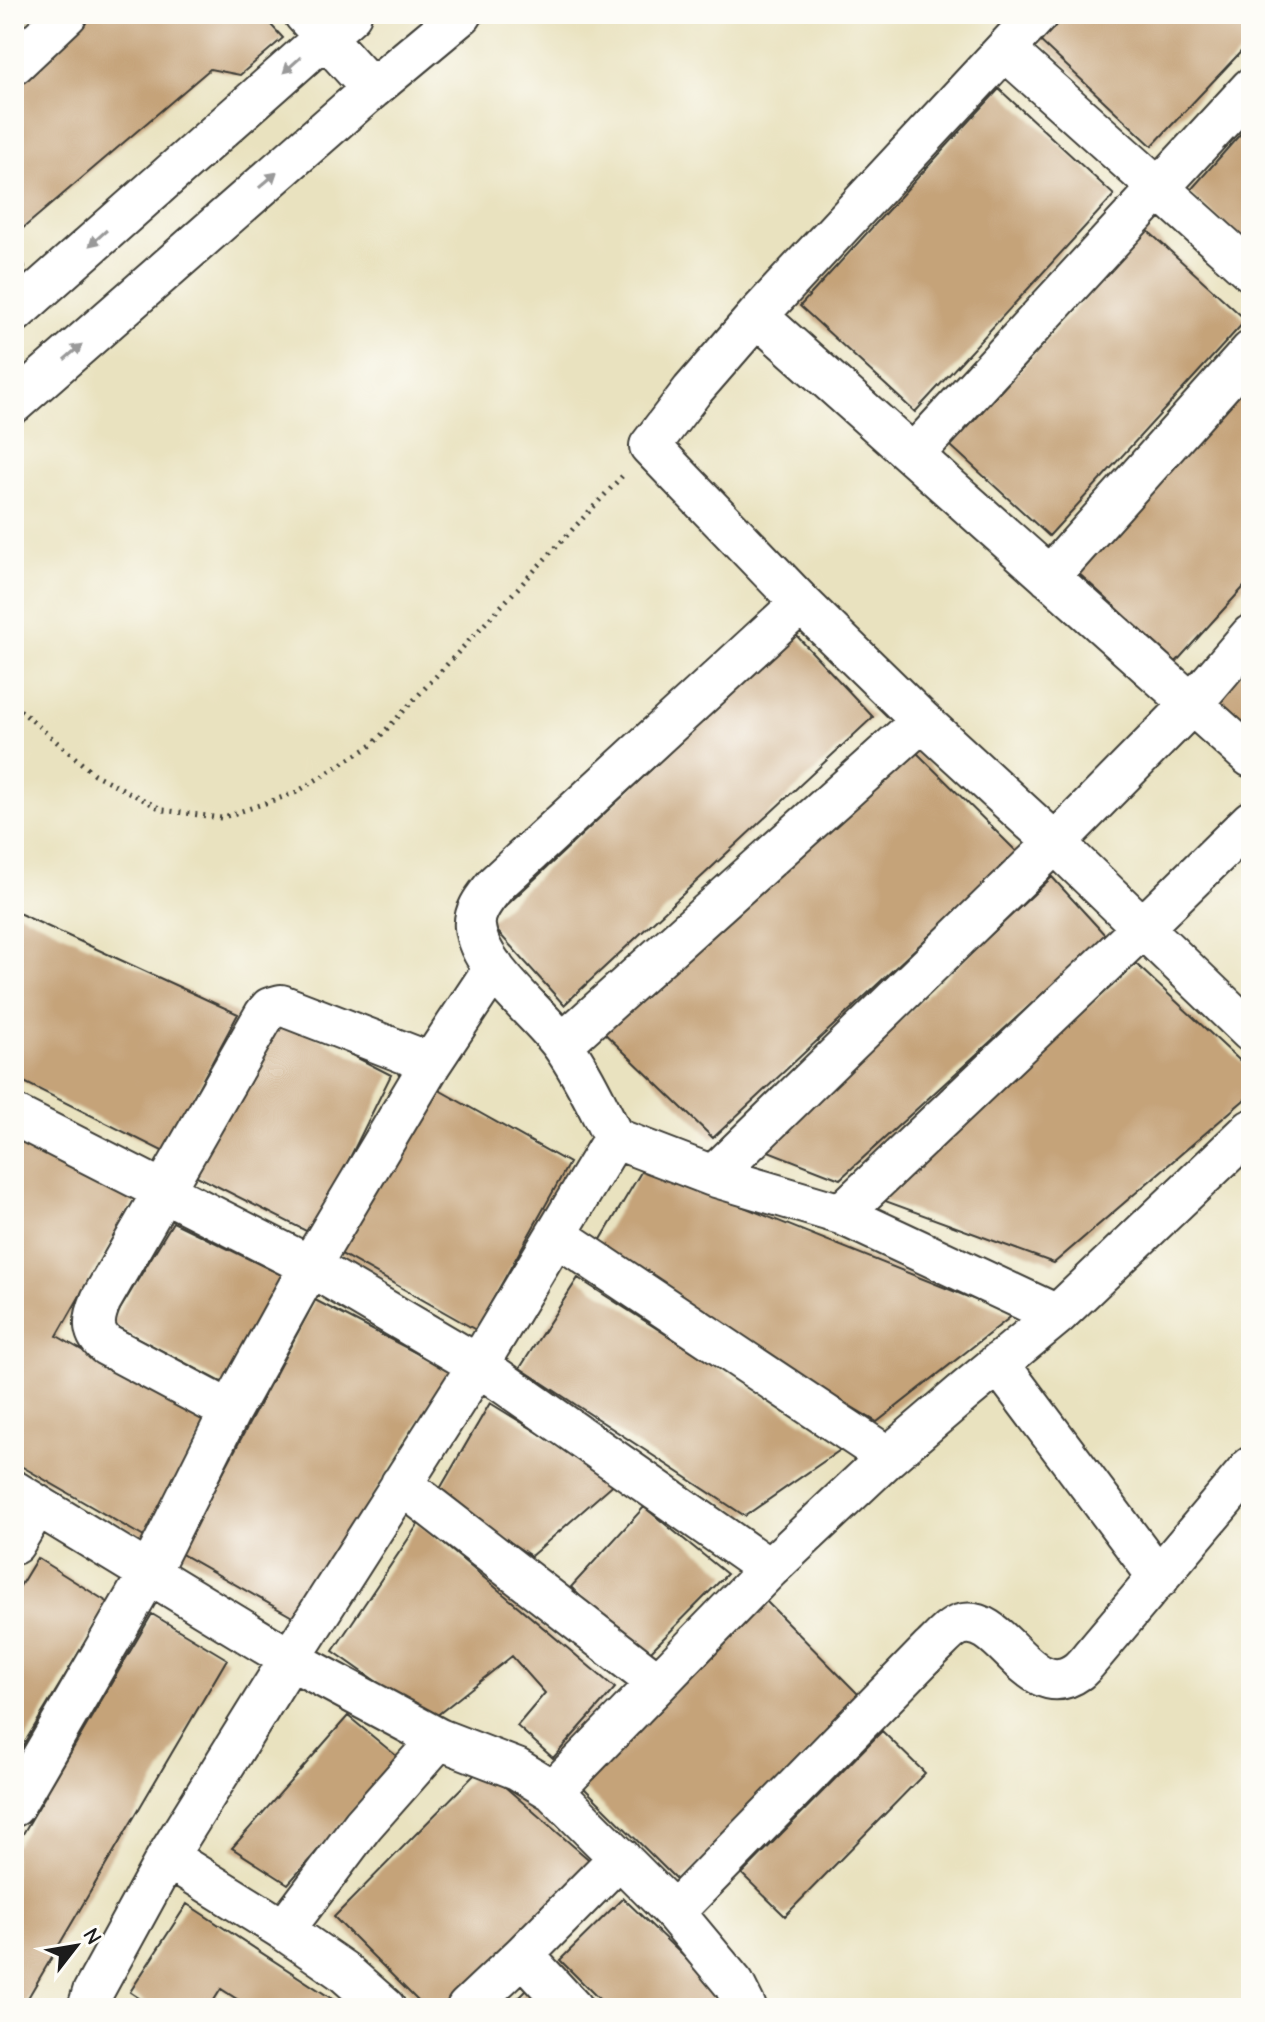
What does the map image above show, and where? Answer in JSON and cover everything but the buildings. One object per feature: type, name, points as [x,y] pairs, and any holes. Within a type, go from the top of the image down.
[{"type":"street","points":[[14,64],[67,14]]},
{"type":"street","points":[[14,403],[462,14]]},
{"type":"street","points":[[1038,14],[757,316],[650,446],[801,603],[922,721],[1055,843],[1251,1032]]},
{"type":"street","points":[[14,313],[327,21],[372,89]]},
{"type":"street","points":[[1005,50],[1251,271]]},
{"type":"street","points":[[913,455],[1251,88]]},
{"type":"street","points":[[757,316],[1251,757]]},
{"type":"street","points":[[1049,577],[1251,351]]},
{"type":"street","points":[[801,603],[496,884],[475,918],[479,945],[494,968],[562,1044],[590,1089],[614,1138],[713,1176],[841,1214],[1057,1315]]},
{"type":"street","points":[[713,1176],[1055,843],[1192,704],[1251,635]]},
{"type":"street","points":[[562,1044],[922,721]]},
{"type":"street","points":[[841,1214],[1251,821]]},
{"type":"street","points":[[14,1806],[149,1573],[230,1411],[310,1266],[431,1063],[494,968]]},
{"type":"street","points":[[230,1411],[106,1345],[96,1333],[94,1318],[101,1300],[236,1062],[270,1008],[281,1005],[431,1063]]},
{"type":"street","points":[[14,1115],[310,1266],[478,1365],[769,1569]]},
{"type":"street","points":[[553,1791],[769,1569],[888,1457],[1057,1315],[1251,1130]]},
{"type":"street","points":[[99,2003],[167,1857],[478,1365],[614,1138]]},
{"type":"street","points":[[556,1235],[888,1457]]},
{"type":"street","points":[[998,1363],[1159,1578]]},
{"type":"street","points":[[674,1912],[931,1649],[960,1625],[978,1624],[1038,1674],[1050,1679],[1077,1672],[1251,1467]]},
{"type":"street","points":[[401,1484],[658,1683]]},
{"type":"street","points":[[14,1544],[25,1498],[290,1659],[439,1739],[517,1769],[553,1791],[674,1912],[734,1984],[746,2008]]},
{"type":"street","points":[[284,1930],[363,1825],[439,1739]]},
{"type":"street","points":[[167,1857],[284,1930],[343,1971],[385,2008]]},
{"type":"street","points":[[467,2008],[620,1857]]},
{"type":"street","points":[[523,1955],[572,2008]]},
{"type":"path","points":[[14,705],[94,774],[163,810],[221,818],[295,793],[372,745],[650,446]]}]
